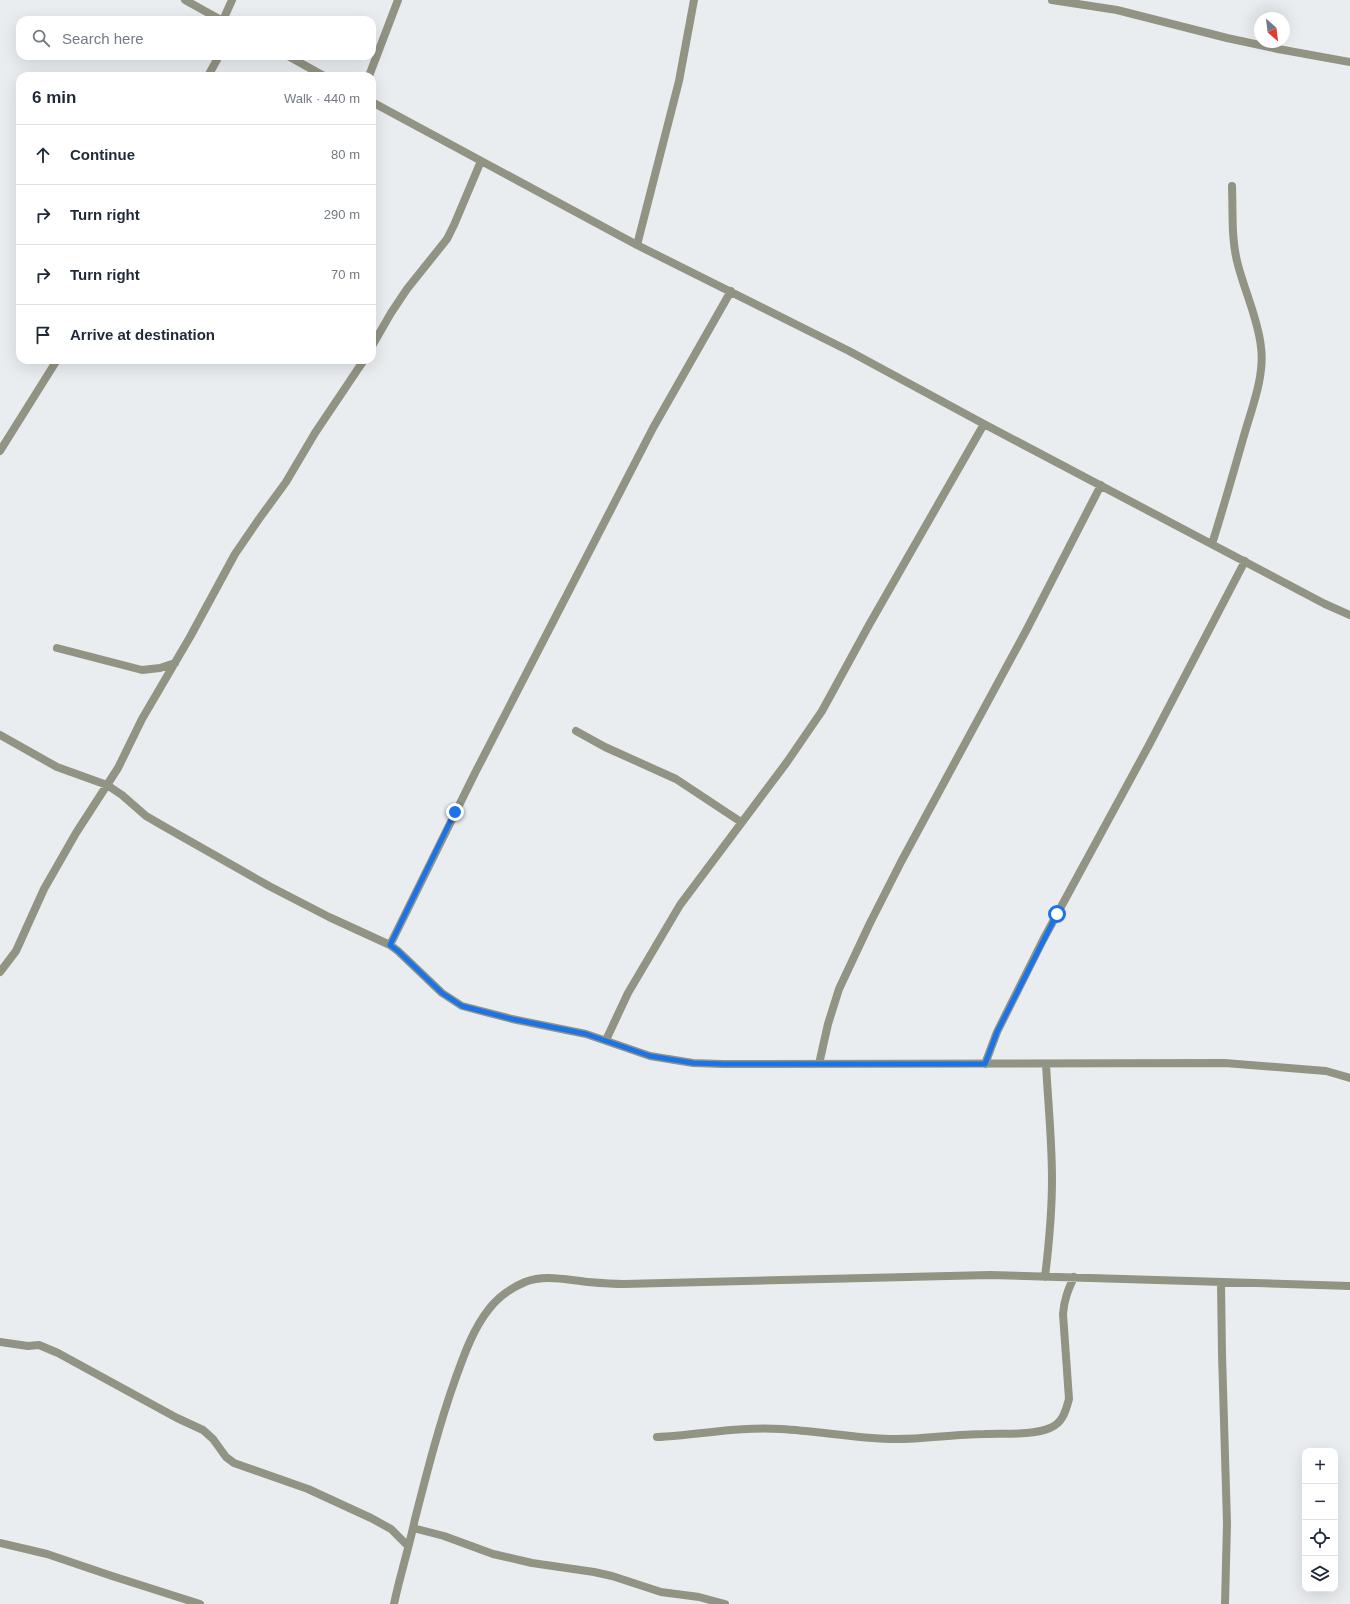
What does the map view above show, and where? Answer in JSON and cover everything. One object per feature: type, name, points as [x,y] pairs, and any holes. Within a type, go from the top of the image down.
[{"type":"street","points":[[185,0],[215,16]]},
{"type":"street","points":[[224,16],[232,0]]},
{"type":"street","points":[[376,58],[398,0]]},
{"type":"street","points":[[637,245],[679,81],[694,0]]},
{"type":"street","points":[[1052,0],[1111,9],[1185,29],[1350,62]]},
{"type":"street","points":[[210,72],[217,60]]},
{"type":"street","points":[[295,60],[317,72]]},
{"type":"street","points":[[371,72],[375,60]]},
{"type":"street","points":[[376,104],[637,245],[849,351],[1325,604],[1350,615]]},
{"type":"street","points":[[376,339],[407,289],[446,239],[454,225],[481,161]]},
{"type":"street","points":[[1212,544],[1258,384],[1262,360],[1258,332],[1236,255],[1233,224],[1232,186]]},
{"type":"street","points":[[390,945],[478,766],[632,470],[731,291]]},
{"type":"street","points":[[0,451],[54,364]]},
{"type":"street","points":[[0,972],[19,944],[44,889],[76,834],[118,768],[142,719],[175,663],[235,554],[259,518],[286,482],[315,433],[361,364]]},
{"type":"street","points":[[606,1040],[628,993],[680,905],[787,762],[822,711],[869,625],[984,424]]},
{"type":"street","points":[[819,1064],[830,1017],[839,989],[854,957],[901,862],[1030,622],[1101,485]]},
{"type":"street","points":[[985,1064],[997,1032],[1043,940],[1148,746],[1245,561]]},
{"type":"street","points":[[57,648],[142,670],[160,668],[175,663]]},
{"type":"street","points":[[576,731],[605,747],[676,779],[741,822]]},
{"type":"street","points":[[0,735],[57,767],[107,785],[122,795],[146,816],[269,886],[390,945],[442,993],[462,1006],[512,1019],[569,1030],[606,1040],[650,1056],[685,1062],[819,1064],[1225,1063],[1326,1071],[1350,1078]]},
{"type":"street","points":[[1045,1277],[1051,1212],[1052,1180],[1052,1146],[1046,1064]]},
{"type":"street","points":[[394,1604],[431,1455],[464,1354],[479,1323],[489,1308],[513,1287],[526,1282],[540,1278],[624,1284],[990,1275],[1350,1286]]},
{"type":"street","points":[[657,1437],[688,1436],[755,1428],[890,1439],[1031,1433],[1052,1427],[1062,1419],[1069,1399],[1063,1314],[1064,1303],[1074,1277]]},
{"type":"street","points":[[1221,1282],[1227,1523],[1225,1604]]},
{"type":"street","points":[[0,1342],[28,1346],[39,1345],[58,1353],[177,1418],[203,1430],[213,1439],[226,1457],[234,1463],[308,1489],[371,1518],[391,1528],[408,1546]]},
{"type":"street","points":[[413,1528],[444,1536],[493,1554],[532,1563],[594,1572],[612,1576],[661,1592],[699,1597],[725,1604]]},
{"type":"street","points":[[0,1543],[40,1552],[200,1604]]},
{"type":"route","points":[[455,812],[390,945],[442,993],[462,1006],[512,1019],[586,1034],[650,1056],[670,1060],[693,1063],[723,1064],[985,1064],[997,1032],[1057,914]]}]
